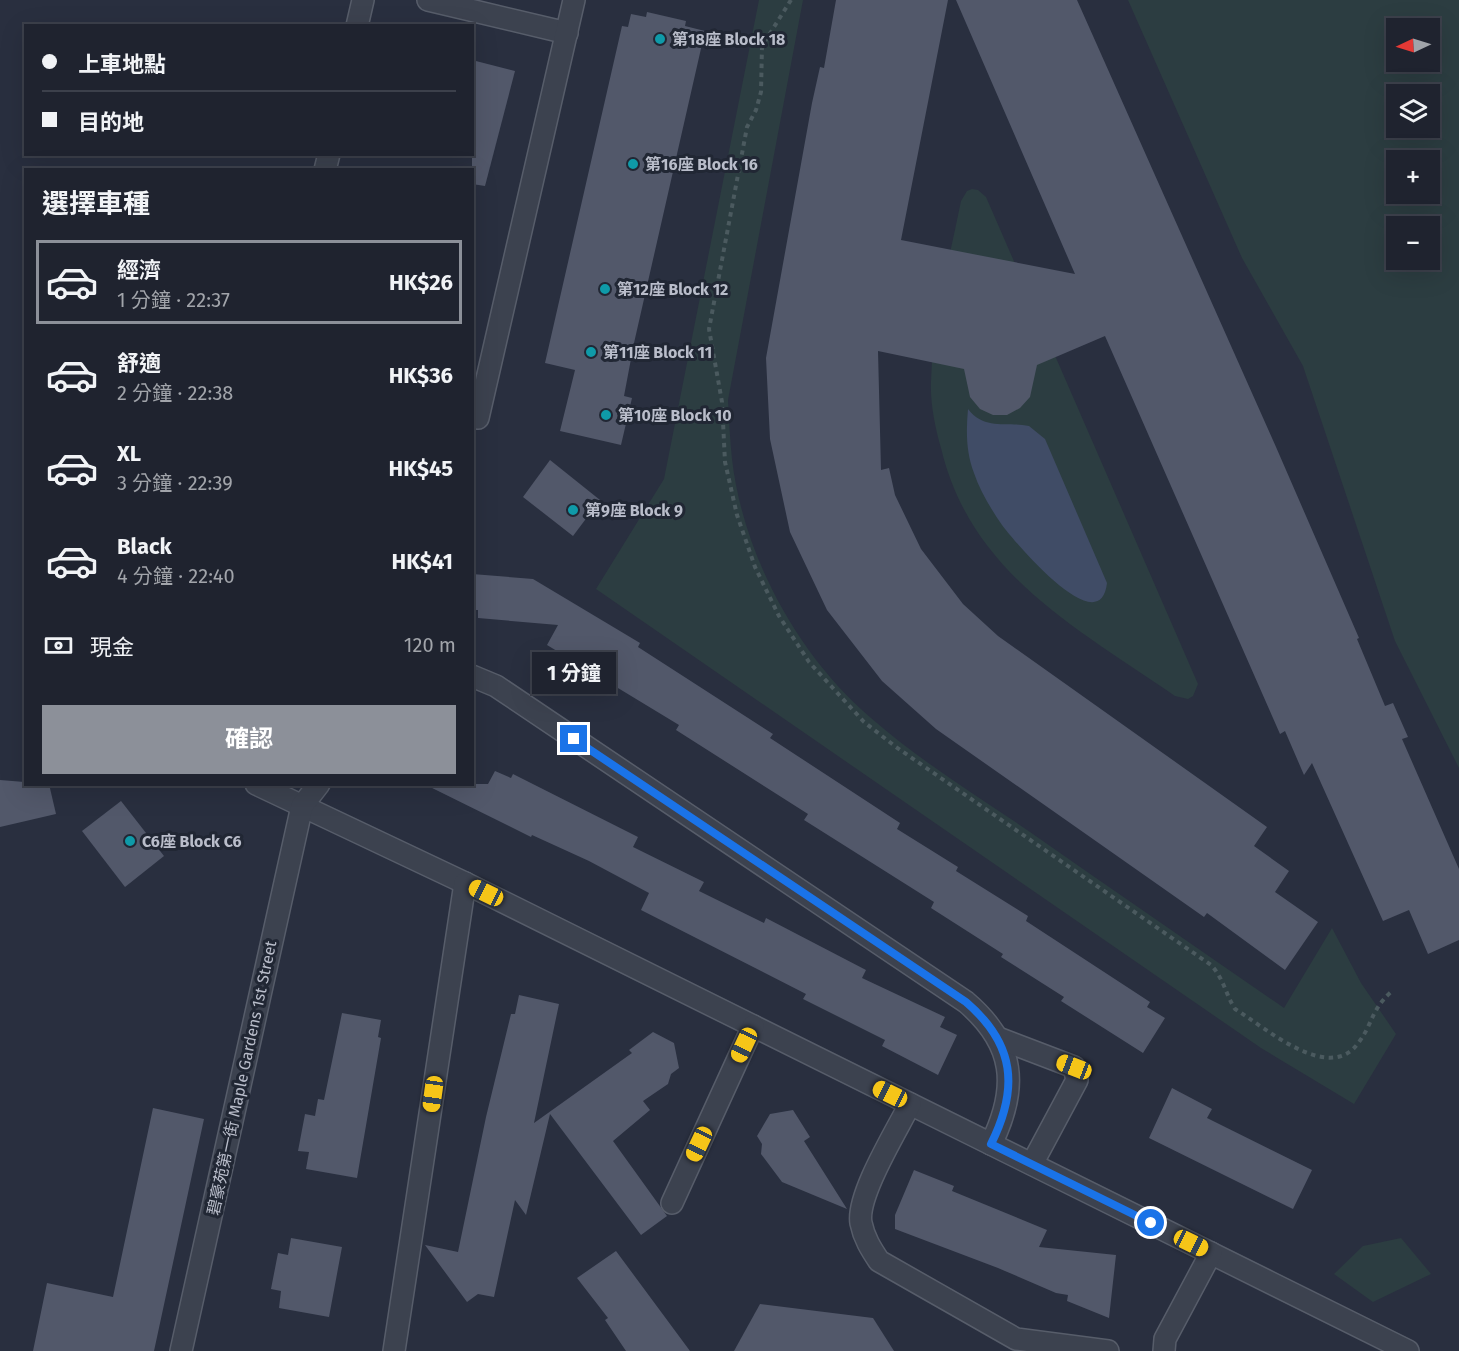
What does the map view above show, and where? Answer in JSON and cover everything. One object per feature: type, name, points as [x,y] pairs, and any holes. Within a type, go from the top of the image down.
[{"type":"lane","points":[[357,24],[363,0]]},
{"type":"lane","points":[[428,0],[567,33]]},
{"type":"lane","points":[[477,418],[574,0]]},
{"type":"lane","points":[[474,677],[496,686],[966,1002],[984,1018],[998,1038],[1007,1061],[1010,1083],[1007,1104],[991,1144]]},
{"type":"lane","points":[[260,786],[465,883],[1408,1351]]},
{"type":"lane","points":[[302,806],[317,786]]},
{"type":"lane","name":"碧豪苑第一街 Maple Gardens 1st Street","points":[[182,1351],[302,806]]},
{"type":"lane","points":[[394,1351],[465,883]]},
{"type":"lane","points":[[672,1203],[753,1026]]},
{"type":"lane","points":[[998,1038],[1074,1067],[1077,1080],[1032,1164]]},
{"type":"lane","points":[[910,1104],[863,1199],[861,1221],[867,1242],[879,1261],[1016,1339],[1108,1351]]},
{"type":"lane","points":[[1164,1351],[1165,1340],[1211,1253]]},
{"type":"path","points":[[791,0],[762,46],[761,92],[756,110],[747,127],[709,329],[722,402],[725,462],[737,515],[755,567],[779,616],[809,662],[864,722],[896,747],[1211,965],[1221,976],[1235,1009],[1309,1054],[1330,1060],[1351,1052],[1360,1041],[1377,1005],[1391,992]]},
{"type":"shaded area","points":[[759,0],[803,0],[728,400],[732,459],[738,495],[748,531],[778,601],[820,665],[845,693],[890,734],[1284,1008],[1332,928],[1361,983],[1396,1034],[1354,1104],[1261,1048],[596,589],[664,479]]},
{"type":"shaded area","points":[[1128,0],[1459,0],[1459,768],[1395,641],[1303,366],[1242,258]]},
{"type":"shaded area","points":[[978,190],[986,197],[1198,684],[1193,696],[1188,699],[1175,696],[1101,646],[1032,594],[1002,564],[976,530],[956,492],[941,448],[932,406],[932,358],[938,313],[961,201],[967,191]]},
{"type":"shaded area","points":[[1401,1238],[1431,1274],[1373,1302],[1334,1274],[1363,1246]]},
{"type":"water","points":[[968,409],[981,420],[989,423],[1029,426],[1045,439],[1107,583],[1101,599],[1089,602],[1074,596],[1056,583],[1002,525],[976,480],[971,465],[967,441]]},
{"type":"building","points":[[836,0],[948,0],[901,240],[1075,274],[956,0],[1077,0],[1276,447],[1359,638],[1357,639],[1385,706],[1393,703],[1408,737],[1402,739],[1459,869],[1459,940],[1428,954],[1409,910],[1383,921],[1312,763],[1304,775],[1285,731],[1280,734],[1105,336],[1037,365],[1030,397],[1020,408],[1007,415],[993,415],[980,409],[970,397],[964,369],[878,351],[881,470],[889,468],[895,495],[921,549],[963,604],[998,636],[1267,827],[1254,846],[1289,871],[1275,892],[1318,922],[1285,970],[1207,913],[1204,917],[936,729],[882,681],[827,610],[790,532],[770,439],[766,358],[812,103],[820,67],[824,68]]},
{"type":"building","points":[[647,12],[686,21],[685,26],[705,31],[634,343],[624,396],[632,398],[621,445],[560,431],[575,370],[545,363],[622,26],[628,27],[631,14],[646,17]]},
{"type":"building","points":[[474,61],[515,71],[485,186],[474,184],[474,168],[472,168]]},
{"type":"building","name":"第9座 Block 9","points":[[550,460],[600,500],[573,536],[523,497]]},
{"type":"building","points":[[474,574],[533,579],[640,643],[638,647],[773,734],[770,738],[900,823],[897,829],[958,867],[956,871],[1028,916],[1026,921],[1150,1002],[1147,1007],[1165,1018],[1143,1053],[1061,1001],[1064,997],[1001,957],[1003,954],[931,908],[934,902],[804,820],[808,814],[676,730],[679,725],[547,645],[558,625],[478,618],[478,610],[474,610]]},
{"type":"building","points":[[495,771],[511,778],[513,774],[638,837],[633,847],[704,882],[699,891],[764,923],[766,918],[866,970],[862,978],[945,1017],[940,1027],[957,1035],[938,1075],[882,1046],[885,1040],[803,999],[806,994],[641,910],[649,893],[589,861],[532,835],[531,837],[428,786],[488,784]]},
{"type":"building","points":[[0,780],[24,782],[24,786],[49,786],[56,814],[0,827]]},
{"type":"building","name":"C6座 Block C6","points":[[121,801],[164,856],[125,887],[82,831]]},
{"type":"building","points":[[519,995],[559,1004],[534,1123],[632,1053],[629,1050],[653,1032],[674,1043],[679,1068],[671,1074],[668,1084],[643,1101],[650,1110],[613,1141],[667,1216],[641,1235],[550,1114],[526,1215],[515,1200],[494,1297],[478,1294],[467,1302],[425,1245],[458,1252],[486,1117],[511,1014],[515,1014]]},
{"type":"building","points":[[342,1013],[381,1020],[378,1037],[381,1038],[357,1178],[306,1169],[309,1152],[298,1151],[305,1114],[315,1116],[318,1099],[324,1100]]},
{"type":"building","points":[[1172,1088],[1212,1109],[1207,1118],[1312,1170],[1293,1209],[1149,1138]]},
{"type":"building","points":[[153,1108],[204,1119],[154,1351],[33,1351],[47,1283],[113,1297]]},
{"type":"building","points":[[793,1110],[810,1137],[804,1141],[847,1209],[782,1182],[761,1154],[762,1144],[757,1136],[770,1114]]},
{"type":"building","points":[[914,1170],[954,1186],[952,1191],[1047,1230],[1039,1247],[1116,1255],[1109,1318],[1067,1301],[1068,1295],[1056,1293],[998,1268],[895,1229],[895,1215]]},
{"type":"building","points":[[291,1238],[342,1247],[329,1317],[279,1308],[281,1291],[271,1289],[278,1253],[288,1255]]},
{"type":"building","points":[[616,1251],[690,1351],[626,1351],[605,1320],[608,1318],[577,1278]]},
{"type":"building","points":[[760,1304],[873,1318],[894,1351],[734,1351]]},
{"type":"place","name":"第18座 Block 18","points":[[660,39]]},
{"type":"place","name":"第16座 Block 16","points":[[633,164]]},
{"type":"place","name":"第12座 Block 12","points":[[605,289]]},
{"type":"place","name":"第11座 Block 11","points":[[591,352]]},
{"type":"place","name":"第10座 Block 10","points":[[606,415]]},
{"type":"place","name":"第9座 Block 9","points":[[573,510]]},
{"type":"place","name":"C6座 Block C6","points":[[130,841]]},
{"type":"route","points":[[574,739],[966,1002],[984,1018],[998,1038],[1007,1061],[1010,1083],[1007,1104],[991,1144],[1151,1223]]}]
